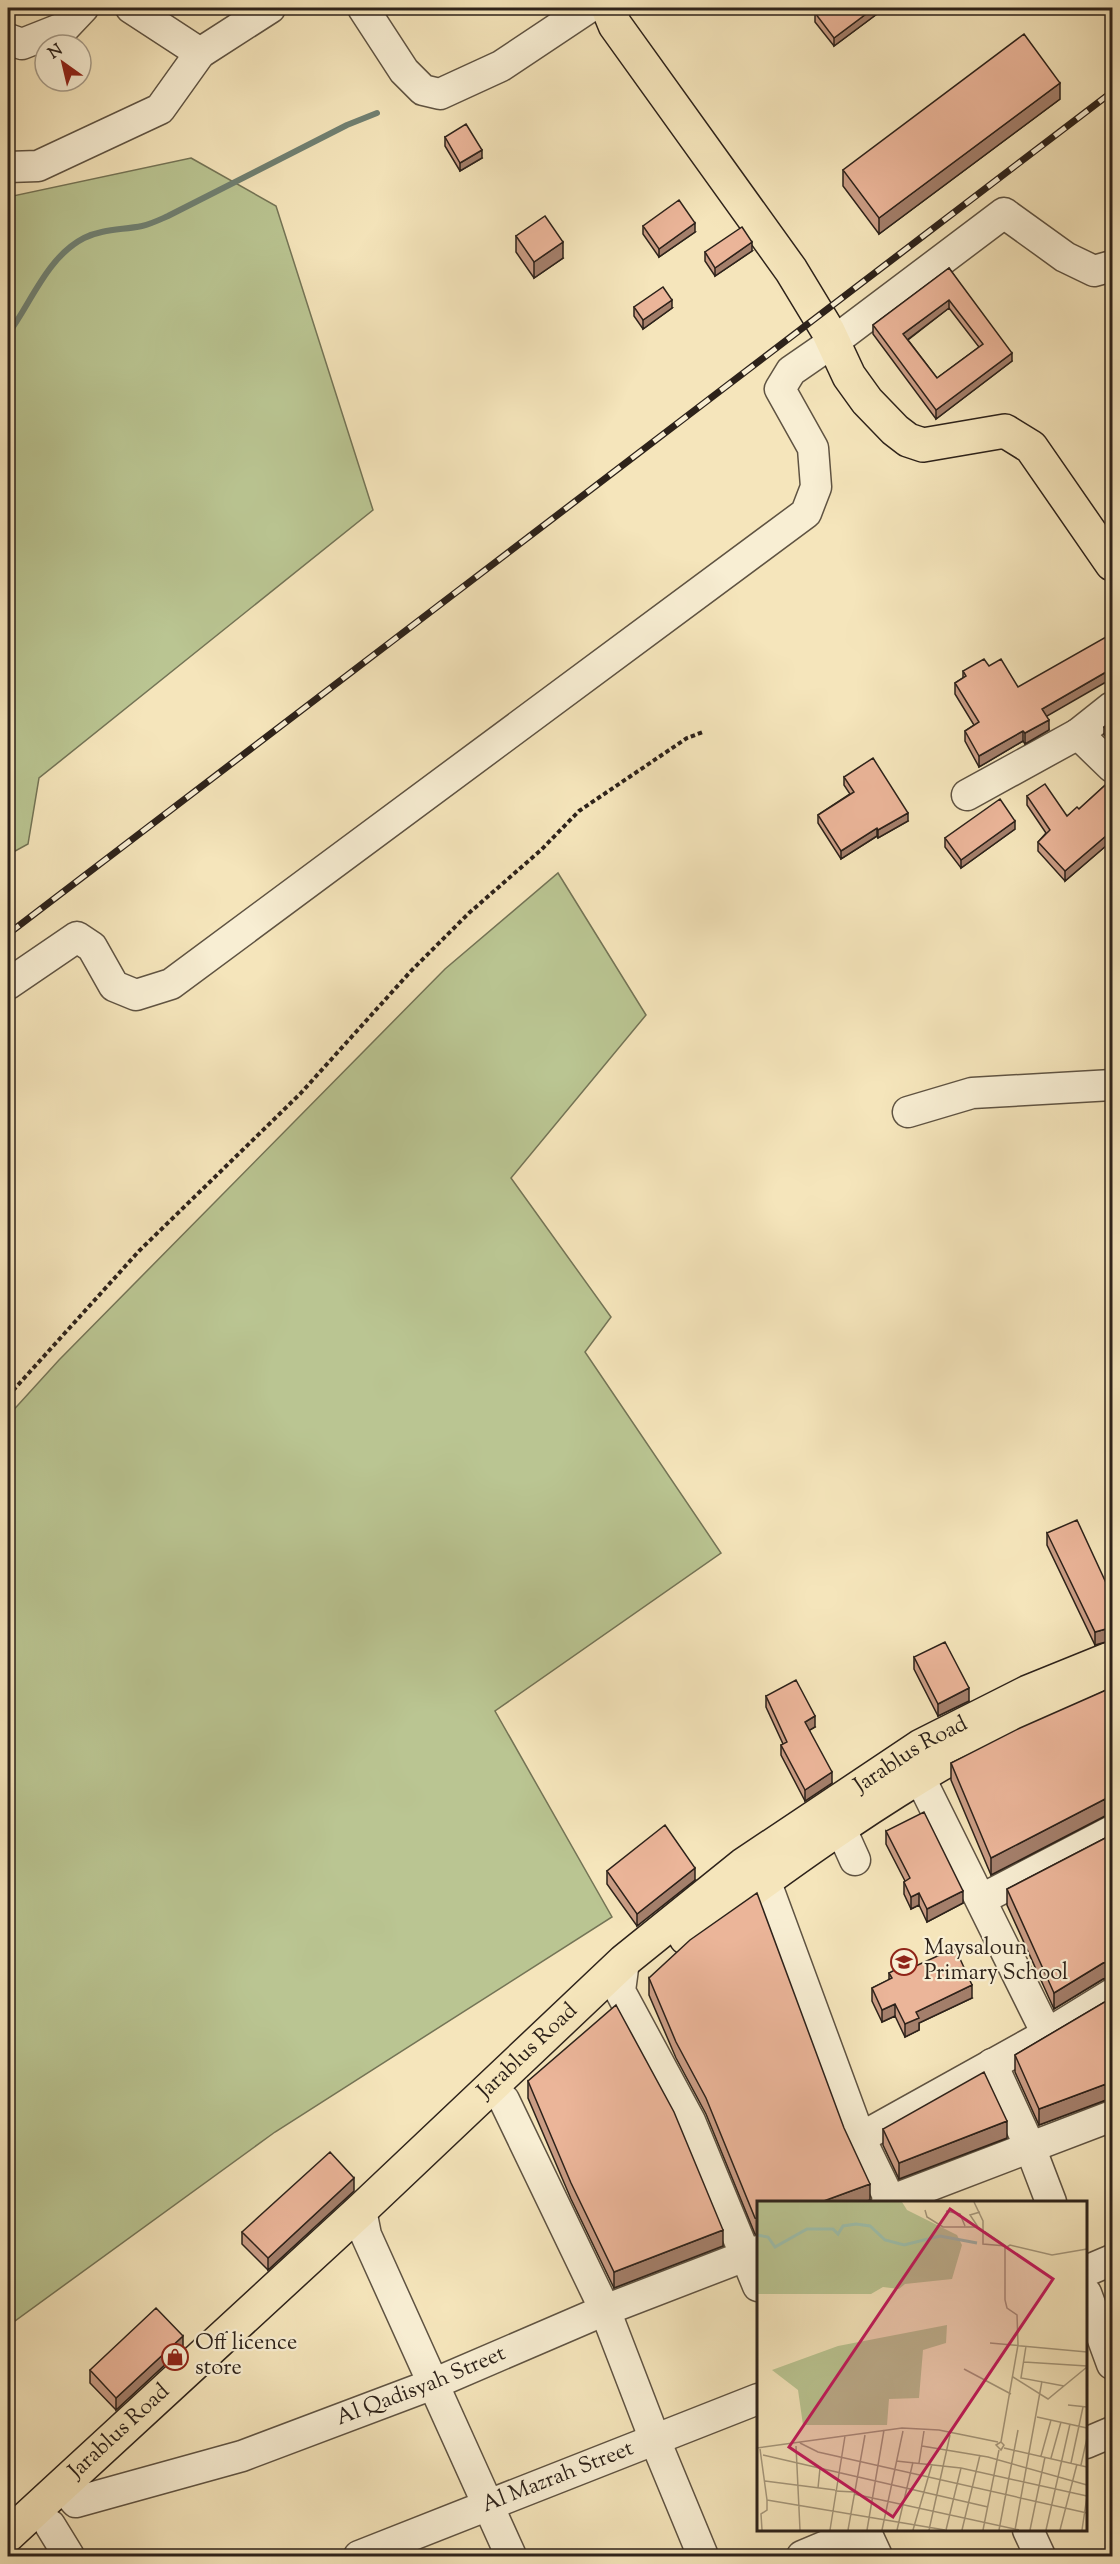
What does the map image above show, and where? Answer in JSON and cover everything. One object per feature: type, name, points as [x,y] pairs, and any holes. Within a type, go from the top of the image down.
[{"type":"main road","points":[[608,8],[615,25],[791,270],[833,342],[849,376],[867,401],[895,430],[908,440],[923,446],[1005,430],[1031,447],[1113,564]]},
{"type":"main road","name":"Jarablus Road","points":[[364,2223],[622,1976],[743,1865],[921,1746],[1028,1692],[1113,1658]]},
{"type":"main road","name":"Jarablus Road","points":[[8,2535],[68,2494],[364,2223],[504,2100],[622,1976],[679,1943],[765,1880],[919,1776],[1045,1713],[1113,1684]]},
{"type":"main road","name":"Jarablus Road","points":[[17,2556],[50,2525],[68,2494]]},
{"type":"street","points":[[8,39],[22,44],[65,27],[83,8]]},
{"type":"street","points":[[131,8],[200,53]]},
{"type":"street","points":[[8,167],[38,166],[160,109],[200,53],[270,8]]},
{"type":"street","points":[[363,8],[404,71],[423,90],[440,94],[501,66],[588,8]]},
{"type":"street","points":[[8,984],[77,936],[92,947],[114,986],[136,995],[171,984],[806,513],[816,487],[813,448],[780,389],[791,371],[1004,213],[1065,257],[1094,271],[1113,266]]},
{"type":"street","points":[[967,795],[1078,734],[1113,707]]},
{"type":"street","points":[[1078,734],[1113,767]]},
{"type":"street","points":[[908,1112],[972,1093],[1113,1085]]},
{"type":"street","points":[[919,1776],[1047,2034]]},
{"type":"street","points":[[841,1829],[855,1860]]},
{"type":"street","points":[[982,1899],[1113,1831]]},
{"type":"street","points":[[765,1880],[860,2138],[889,2201]]},
{"type":"street","points":[[622,1976],[752,2254],[757,2277]]},
{"type":"street","points":[[860,2138],[1047,2034],[1113,1994]]},
{"type":"street","points":[[992,2064],[1030,2148],[1051,2201]]},
{"type":"street","points":[[504,2100],[605,2310],[703,2556]]},
{"type":"street","points":[[892,2201],[1113,2116]]},
{"type":"street","points":[[364,2223],[433,2384],[511,2556]]},
{"type":"street","name":"Al Qadisyah Street","points":[[68,2494],[242,2456],[433,2384],[605,2310],[752,2254]]},
{"type":"street","points":[[1087,2271],[1113,2260]]},
{"type":"street","points":[[1087,2296],[1113,2364]]},
{"type":"street","name":"Al Mazrah Street","points":[[359,2556],[757,2400]]},
{"type":"street","points":[[1087,2443],[1113,2432]]},
{"type":"street","points":[[50,2525],[69,2556]]},
{"type":"street","points":[[802,2556],[860,2531]]},
{"type":"street","points":[[866,2531],[877,2556]]},
{"type":"street","points":[[1029,2531],[1040,2556]]},
{"type":"path","points":[[8,1396],[139,1251],[300,1094],[411,971],[469,913],[540,850],[579,811],[687,738],[703,732]]},
{"type":"green space","points":[[191,158],[276,206],[373,510],[39,778],[28,844],[8,855],[8,197]]},
{"type":"green space","points":[[558,873],[646,1015],[511,1178],[611,1317],[585,1352],[721,1553],[495,1711],[612,1917],[275,2132],[8,2326],[8,1416],[59,1360],[445,969]]},
{"type":"building","points":[[823,8],[874,8],[834,38],[815,13]]},
{"type":"building","points":[[1024,34],[1060,83],[879,218],[843,170]]},
{"type":"building","points":[[466,124],[482,150],[460,163],[445,137]]},
{"type":"building","points":[[679,200],[695,223],[659,249],[643,226]]},
{"type":"building","points":[[545,216],[563,242],[534,262],[516,236]]},
{"type":"building","points":[[742,227],[752,242],[715,268],[705,252]]},
{"type":"building","points":[[949,268],[1012,353],[936,410],[873,325]],"holes":[[[949,300],[983,344],[937,378],[903,334]]]},
{"type":"building","points":[[663,287],[672,300],[643,320],[634,307]]},
{"type":"building","points":[[1113,633],[1113,668],[1042,709],[1049,720],[1025,733],[1023,731],[979,756],[965,731],[979,722],[955,683],[966,676],[963,671],[984,659],[989,666],[1001,659],[1018,687]]},
{"type":"building","points":[[1113,720],[1113,735],[1104,727]]},
{"type":"building","points":[[873,758],[908,813],[878,830],[877,828],[841,851],[818,815],[854,792],[844,777]]},
{"type":"building","points":[[1113,778],[1113,843],[1107,835],[1065,871],[1038,842],[1050,830],[1027,796],[1045,784],[1067,816],[1077,807],[1079,809]]},
{"type":"building","points":[[1000,799],[1015,821],[961,860],[945,838]]},
{"type":"building","points":[[1077,1520],[1113,1598],[1113,1627],[1095,1632],[1047,1533]]},
{"type":"building","points":[[945,1642],[969,1688],[938,1704],[914,1657]]},
{"type":"building","points":[[796,1680],[815,1716],[805,1722],[832,1772],[805,1790],[781,1745],[787,1742],[766,1696]]},
{"type":"building","points":[[1113,1687],[1113,1798],[1105,1799],[991,1858],[951,1763],[1020,1728]]},
{"type":"building","points":[[924,1812],[963,1891],[927,1909],[919,1893],[911,1897],[904,1882],[910,1878],[886,1831]]},
{"type":"building","points":[[665,1825],[695,1868],[637,1914],[607,1871]]},
{"type":"building","points":[[1113,1834],[1113,1961],[1103,1963],[1054,1993],[1007,1889]]},
{"type":"building","points":[[757,1893],[844,2128],[870,2184],[824,2201],[757,2201],[757,2218],[755,2218],[706,2098],[676,2042],[649,1978],[690,1940]]},
{"type":"building","points":[[955,1948],[972,1985],[916,2012],[919,2018],[905,2024],[895,2004],[882,2010],[872,1988],[892,1978],[889,1973],[904,1965],[907,1970]]},
{"type":"building","points":[[1113,1997],[1113,2083],[1039,2109],[1015,2055]]},
{"type":"building","points":[[616,2005],[674,2112],[723,2230],[614,2272],[571,2183],[528,2081]]},
{"type":"building","points":[[984,2072],[1007,2121],[899,2163],[883,2129]]},
{"type":"building","points":[[330,2152],[354,2178],[268,2258],[242,2232]]},
{"type":"building","points":[[156,2308],[183,2336],[116,2398],[90,2370]]},
{"type":"waterway","points":[[8,334],[50,269],[71,246],[84,238],[112,230],[142,226],[168,216],[347,125],[377,113]]},
{"type":"railway","points":[[8,934],[1112,92]]},
{"type":"place","name":"Maysaloun Primary School","points":[[904,1962]]},
{"type":"place","name":"Off licence store","points":[[175,2357]]}]
